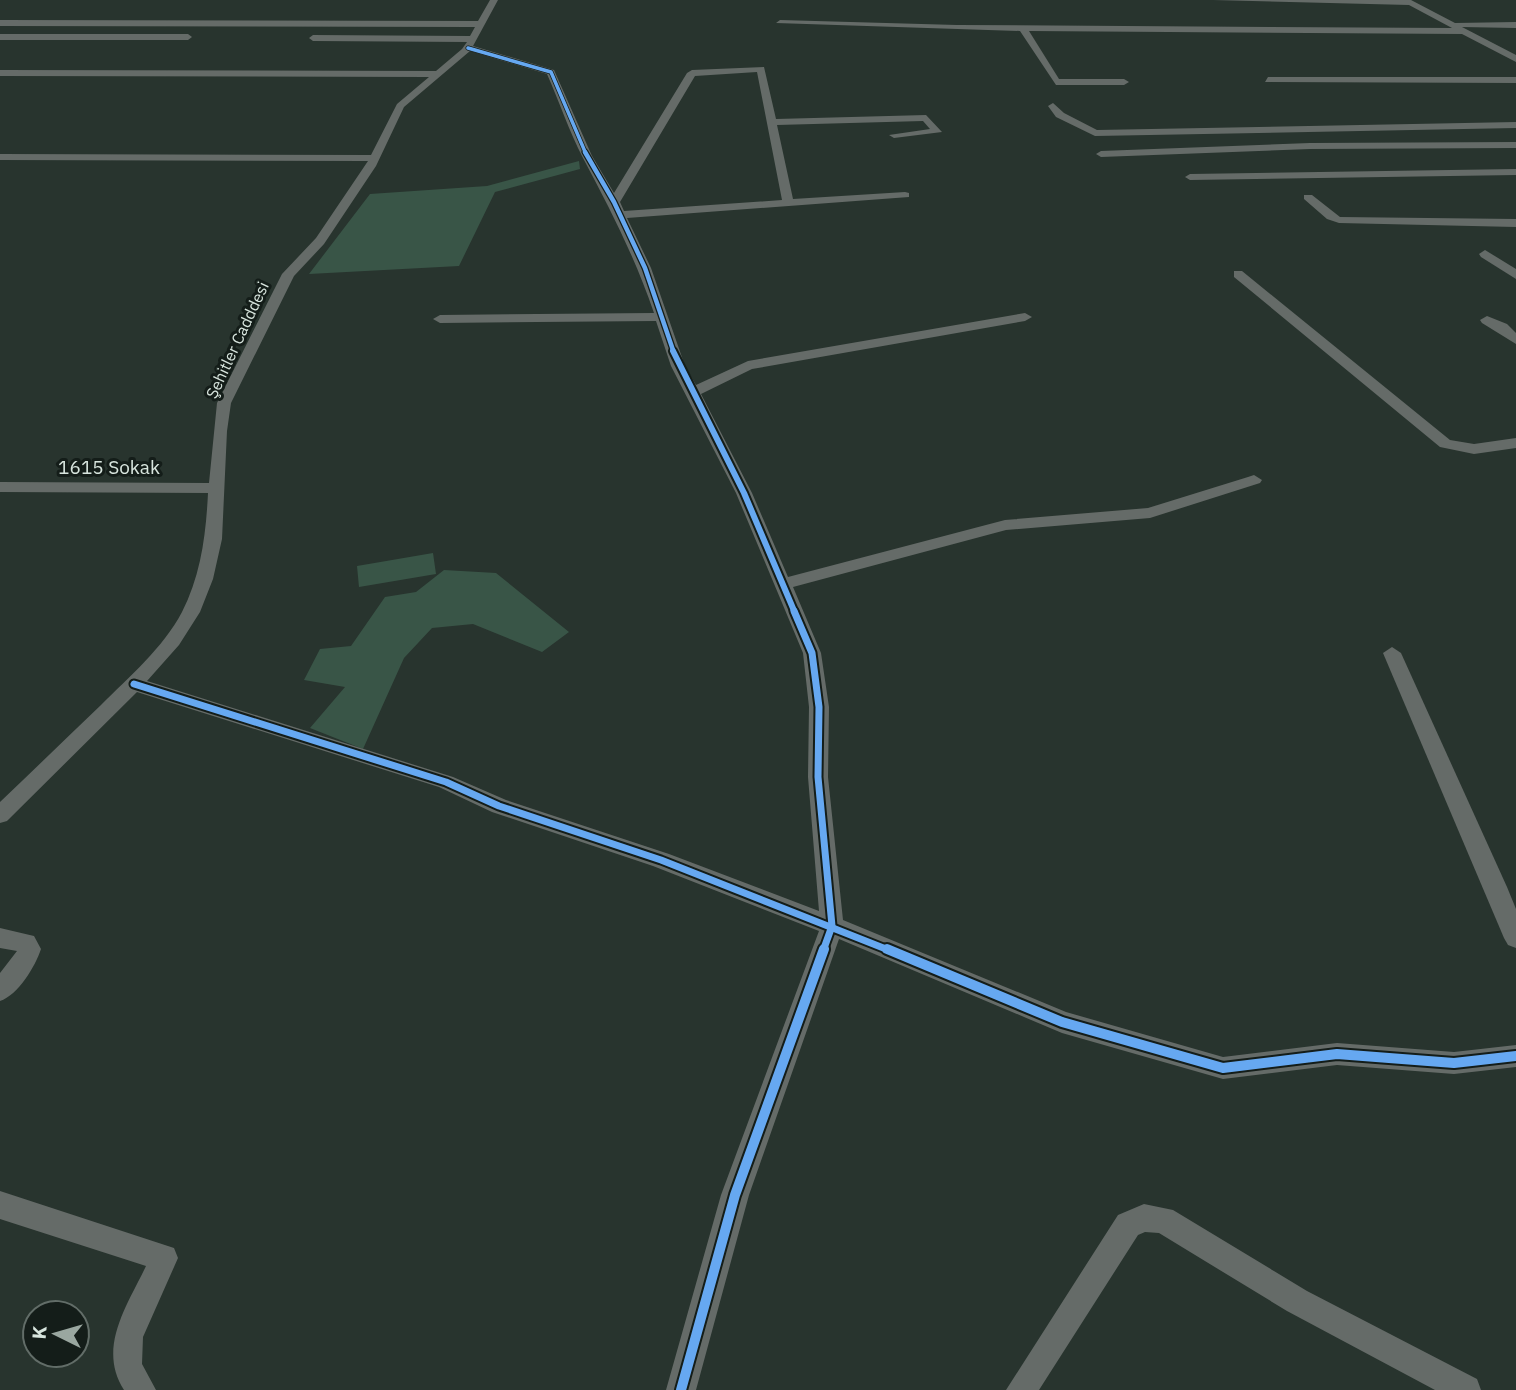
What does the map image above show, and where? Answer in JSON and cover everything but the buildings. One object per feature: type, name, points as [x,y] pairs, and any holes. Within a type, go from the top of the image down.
[{"type":"street","name":"Şehitler Cadddesi","points":[[0,815],[134,684],[173,641],[191,612],[204,579],[214,539],[219,430],[224,403],[288,274],[320,241],[374,158],[400,106],[471,44],[494,0]]},
{"type":"street","points":[[1217,0],[1408,1],[1516,59]]},
{"type":"street","points":[[0,23],[480,24]]},
{"type":"street","points":[[780,23],[842,29],[1466,31]]},
{"type":"street","points":[[1454,24],[1516,25]]},
{"type":"street","points":[[1027,28],[1024,33],[1056,82],[1124,82]]},
{"type":"street","points":[[0,37],[193,37]]},
{"type":"street","points":[[305,38],[471,44],[524,64],[544,66],[551,72],[587,156],[645,268],[659,317],[678,366],[744,493],[812,653],[820,706],[818,777],[832,926],[735,1195],[681,1390]]},
{"type":"street","points":[[616,209],[692,73],[761,69],[788,202]]},
{"type":"street","points":[[0,73],[437,74]]},
{"type":"street","points":[[1268,80],[1516,80]]},
{"type":"street","points":[[1053,106],[1060,115],[1096,133],[1516,125]]},
{"type":"street","points":[[773,122],[805,119],[926,118],[937,132],[894,135]]},
{"type":"street","points":[[1101,154],[1337,145],[1516,145]]},
{"type":"street","points":[[0,157],[374,158]]},
{"type":"street","points":[[1190,177],[1516,172]]},
{"type":"street","points":[[616,209],[905,195]]},
{"type":"street","points":[[1308,197],[1331,217],[1339,220],[1516,223]]},
{"type":"street","points":[[1485,254],[1516,275]]},
{"type":"street","points":[[1238,274],[1445,444],[1474,449],[1516,443]]},
{"type":"street","points":[[439,319],[659,317]]},
{"type":"street","points":[[693,392],[748,365],[1025,317]]},
{"type":"street","points":[[1486,320],[1502,327],[1516,340]]},
{"type":"street","points":[[782,584],[1005,525],[1150,513],[1255,480]]},
{"type":"street","name":"1615 Sokak","points":[[0,487],[217,488]]},
{"type":"street","points":[[1392,653],[1516,938]]},
{"type":"street","points":[[134,684],[446,782],[499,806],[661,860],[832,926],[1062,1022],[1223,1068],[1337,1054],[1454,1063],[1501,1060],[1516,1056]]},
{"type":"street","points":[[0,938],[26,943],[29,949],[26,958],[0,991]]},
{"type":"street","points":[[0,1205],[164,1258],[128,1336],[127,1368],[141,1390]]},
{"type":"street","points":[[1021,1390],[1129,1225],[1144,1218],[1163,1220],[1297,1301],[1466,1390]]},
{"type":"green space","points":[[579,161],[580,169],[495,192],[459,266],[309,274],[370,194],[487,186]]},
{"type":"green space","points":[[433,553],[436,574],[359,587],[357,566]]},
{"type":"green space","points":[[444,570],[496,573],[569,632],[542,652],[473,624],[432,628],[404,658],[363,749],[310,728],[345,687],[304,680],[320,649],[351,646],[385,597],[416,592]]},
{"type":"cycle path","points":[[468,48],[525,62],[551,72],[587,156],[614,202],[645,268],[678,366],[706,415],[744,493],[812,653],[819,707],[818,777],[832,926],[735,1195],[681,1390]]},
{"type":"cycle path","points":[[134,684],[446,782],[499,806],[661,860],[832,926],[1062,1022],[1144,1047],[1223,1068],[1337,1054],[1454,1063],[1501,1060],[1516,1056]]}]
